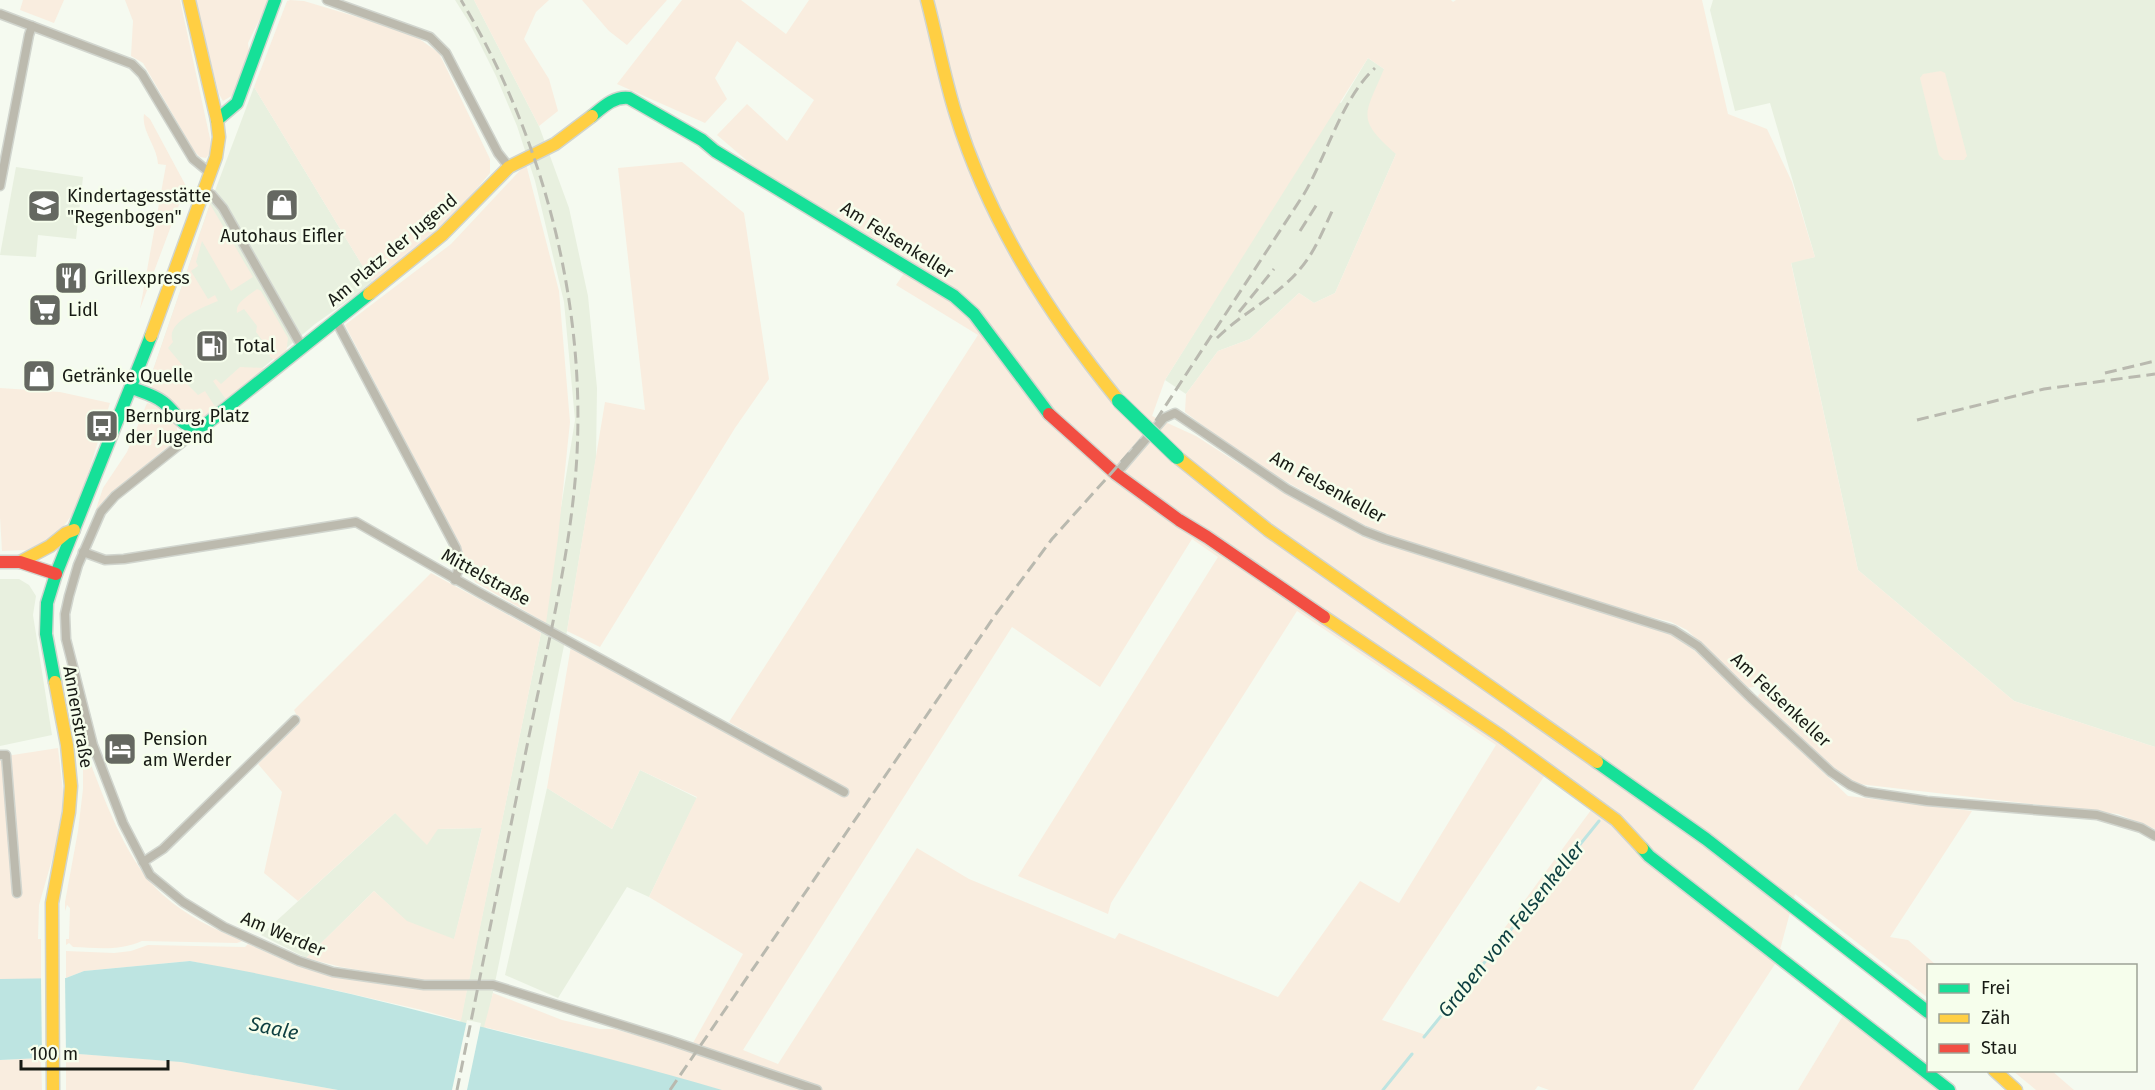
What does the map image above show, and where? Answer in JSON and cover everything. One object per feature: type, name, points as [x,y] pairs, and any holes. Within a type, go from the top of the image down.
[{"type":"main road","points":[[0,562],[20,562],[56,574],[132,388],[210,173],[218,147],[217,120],[189,0]]},
{"type":"main road","points":[[217,120],[237,103],[275,0]]},
{"type":"main road","points":[[927,0],[957,116],[976,171],[998,221],[1025,273],[1052,315],[1119,401],[1177,457],[1268,530],[1706,839],[1926,1010]]},
{"type":"main road","name":"Am Platz der Jugend","points":[[190,427],[205,424],[442,235],[509,167],[555,144],[608,103],[620,97]]},
{"type":"main road","name":"Am Felsenkeller","points":[[620,97],[639,101],[716,151],[954,296],[978,319],[1046,412],[1116,474]]},
{"type":"main road","points":[[132,388],[160,400],[184,425],[190,427]]},
{"type":"main road","points":[[1116,474],[1179,520],[1501,736],[1616,820],[1648,856],[1950,1090]]},
{"type":"main road","points":[[20,562],[34,552],[49,547],[64,532],[74,530]]},
{"type":"main road","name":"Annenstraße","points":[[53,1090],[52,903],[69,812],[71,786],[67,746],[46,634],[47,603],[56,574]]},
{"type":"main road","points":[[1995,1072],[2016,1090]]},
{"type":"street","points":[[327,0],[420,32],[437,42],[446,53],[498,153],[509,167]]},
{"type":"street","points":[[0,14],[127,61],[136,68],[193,159],[210,173]]},
{"type":"street","points":[[0,186],[28,35],[32,26]]},
{"type":"street","points":[[204,190],[212,195],[223,208],[302,347]]},
{"type":"street","points":[[336,321],[456,548],[460,564],[455,580]]},
{"type":"street","name":"Am Felsenkeller","points":[[1116,474],[1164,418],[1175,413],[1287,489],[1365,531],[1673,630],[1698,646],[1822,764],[1850,785],[1866,792],[1928,801],[2097,815],[2141,828],[2155,836]]},
{"type":"street","name":"Am Platz der Jugend","points":[[101,512],[116,496],[183,442],[190,427]]},
{"type":"street","name":"Am Werder","points":[[101,512],[83,552],[69,596],[65,614],[66,639],[99,763],[123,824],[150,875],[158,882],[201,914],[224,927],[299,961],[333,972],[414,984],[493,985],[817,1090]]},
{"type":"street","name":"Mittelstraße","points":[[83,552],[105,560],[124,559],[356,522],[455,580],[844,792]]},
{"type":"street","points":[[143,862],[163,849],[295,720]]},
{"type":"street","points":[[0,755],[6,755],[16,893]]},
{"type":"shaded area","points":[[23,0],[64,0],[54,23],[20,10]]},
{"type":"shaded area","points":[[125,0],[180,0],[211,143],[210,153],[206,158],[200,157],[194,151],[143,63],[131,56],[133,21]]},
{"type":"shaded area","points":[[195,0],[267,0],[268,2],[248,43],[249,51],[233,95],[223,101],[219,94]]},
{"type":"shaded area","points":[[455,0],[474,0],[539,126],[569,208],[588,296],[597,388],[596,458],[567,631],[473,1090],[446,1090],[541,633],[575,420],[564,302],[535,181],[517,126],[496,76],[470,24]]},
{"type":"shaded area","points":[[474,0],[549,0],[536,12],[524,39],[549,79],[558,111],[539,126]]},
{"type":"shaded area","points":[[582,0],[667,0],[627,45],[609,31]]},
{"type":"shaded area","points":[[682,0],[741,0],[786,34],[809,0],[1451,0],[1453,2],[1456,0],[1702,0],[1728,114],[1767,129],[1792,182],[1815,257],[1791,263],[1858,570],[2014,701],[2155,747],[2155,829],[2118,814],[1850,783],[1759,701],[1758,696],[1769,682],[1762,677],[1754,687],[1746,688],[1687,630],[1671,622],[1630,612],[1397,539],[1362,524],[1251,462],[1185,412],[1186,394],[1218,351],[1250,339],[1299,293],[1314,303],[1335,293],[1396,154],[1374,132],[1369,123],[1369,107],[1384,69],[1368,58],[1165,380],[1152,416],[1196,436],[1244,467],[1364,537],[1545,591],[1675,635],[1705,659],[1848,796],[1972,811],[1890,937],[1908,940],[1935,964],[1927,964],[1927,997],[1795,894],[1777,961],[1693,1090],[1549,1090],[1538,1086],[1535,1090],[721,1090],[484,1027],[493,993],[562,1020],[600,1029],[614,1029],[689,1050],[743,954],[649,897],[697,797],[640,770],[612,829],[547,788],[571,646],[838,795],[843,787],[729,722],[978,335],[896,285],[911,263],[765,176],[717,135],[747,104],[787,141],[814,100],[737,41],[715,78],[727,99],[705,123],[617,84]],"holes":[[[1192,539],[1218,557],[1018,876],[1108,914],[1111,903],[1297,611],[1496,745],[1399,903],[1360,881],[1278,997],[1119,933],[1115,939],[969,879],[917,848],[778,1064],[743,1050],[1012,627],[1100,687]],[[1545,775],[1591,810],[1426,1035],[1382,1020]]]},
{"type":"shaded area","points":[[1713,0],[2155,0],[2155,747],[2014,701],[1858,570],[1791,262],[1815,257],[1770,103],[1735,111],[1710,10]]},
{"type":"shaded area","points":[[287,1],[304,1],[411,33],[439,53],[490,159],[490,173],[449,222],[373,283],[254,87]]},
{"type":"shaded area","points":[[1368,58],[1384,69],[1396,154],[1335,293],[1314,303],[1299,293],[1250,339],[1218,351],[1186,394],[1165,380],[1338,102],[1341,103]]},
{"type":"shaded area","points":[[1941,71],[1945,73],[1967,156],[1964,160],[1944,160],[1939,155],[1920,78],[1923,74]]},
{"type":"shaded area","points":[[254,87],[373,283],[315,324],[197,421],[151,376],[210,204]]},
{"type":"shaded area","points":[[144,114],[150,119],[186,186],[140,309],[166,165],[158,164],[145,126]]},
{"type":"shaded area","points":[[682,162],[744,213],[769,379],[735,428],[600,647],[567,631],[605,402],[645,410],[618,168]]},
{"type":"shaded area","points":[[526,164],[559,291],[570,422],[558,538],[546,623],[475,582],[454,535],[345,325],[451,244]]},
{"type":"shaded area","name":"Kindertagesstätte \"Regenbogen\"","points":[[16,167],[83,177],[76,239],[38,235],[36,257],[0,255]]},
{"type":"shaded area","points":[[210,204],[253,277],[231,291],[202,241],[196,262],[198,266],[191,271],[208,299],[215,295],[218,301],[195,311],[180,322],[174,328],[173,342],[168,348],[183,366],[176,373],[198,395],[205,391],[216,408],[197,421],[190,420],[168,398],[152,389],[151,376]]},
{"type":"shaded area","points":[[257,289],[261,291],[288,338],[286,354],[275,360],[270,357],[268,348],[256,332],[257,326],[244,309],[237,313],[240,302]]},
{"type":"shaded area","points":[[240,367],[264,368],[230,399],[225,398],[213,381],[216,379],[221,384]]},
{"type":"shaded area","points":[[0,388],[60,392],[110,403],[78,506],[56,537],[27,550],[2,551]]},
{"type":"shaded area","points":[[147,403],[160,406],[177,427],[177,439],[107,497],[95,512],[103,488],[127,452]]},
{"type":"shaded area","points":[[431,573],[541,633],[469,981],[420,980],[341,967],[306,958],[374,891],[407,921],[454,939],[482,828],[438,829],[427,845],[395,813],[298,901],[264,873],[282,792],[258,764],[300,722],[294,710]]},
{"type":"shaded area","points":[[0,579],[19,579],[29,585],[36,596],[33,615],[52,735],[0,746]]},
{"type":"shaded area","points":[[83,744],[106,804],[126,844],[149,880],[172,903],[191,916],[243,941],[237,943],[142,941],[108,948],[73,947],[69,943],[66,945],[66,939],[69,939],[70,908],[67,905],[65,911],[65,902],[83,789]]},
{"type":"shaded area","points":[[58,748],[63,791],[62,810],[55,849],[39,905],[38,939],[41,939],[41,979],[0,979],[0,757]]},
{"type":"shaded area","points":[[640,770],[697,798],[649,897],[627,887],[558,998],[505,975],[547,788],[612,829]]},
{"type":"shaded area","points":[[395,813],[438,829],[482,828],[454,940],[407,922],[374,891],[306,958],[261,935]]},
{"type":"shaded area","points":[[248,944],[295,964],[337,976],[401,986],[467,990],[461,1021],[330,989],[190,961],[84,971],[66,978],[66,951],[114,953],[131,951],[148,945],[245,947]]},
{"type":"shaded area","points":[[1844,1014],[1943,1090],[1798,1090]]},
{"type":"shaded area","points":[[66,1053],[176,1061],[338,1090],[66,1090]]},
{"type":"shaded area","points":[[41,1058],[42,1090],[0,1090],[0,1060]]},
{"type":"shaded area","points":[[2014,1072],[2053,1072],[2074,1090],[2036,1090]]},
{"type":"water","name":"Saale","points":[[190,961],[361,996],[722,1090],[338,1090],[181,1062],[66,1053],[41,1058],[0,1060],[0,979],[66,978],[84,971]]},
{"type":"pier","points":[[65,975],[66,1056],[42,1061],[41,976]]},
{"type":"pier","points":[[467,1020],[481,1023],[467,1090],[452,1090]]},
{"type":"waterway","name":"Graben vom Felsenkeller","points":[[1424,1037],[1599,821]]},
{"type":"waterway","name":"Graben vom Felsenkeller","points":[[1383,1090],[1412,1054]]},
{"type":"railway","points":[[457,1090],[563,571],[573,504],[578,409],[575,348],[567,286],[554,226],[537,167],[516,109],[490,53],[461,0]]},
{"type":"railway","points":[[670,1090],[996,614],[1052,539],[1149,431],[1304,194],[1353,95],[1375,68]]},
{"type":"railway","points":[[1300,231],[1319,201]]},
{"type":"railway","points":[[1217,338],[1281,288],[1300,269],[1315,247],[1334,207]]},
{"type":"railway","points":[[1239,312],[1274,269]]},
{"type":"railway","points":[[2105,373],[2155,361]]},
{"type":"railway","points":[[1917,420],[2044,389],[2155,374]]},
{"type":"traffic: fast","points":[[217,120],[237,103],[275,0]]},
{"type":"traffic: fast","points":[[592,116],[614,100],[629,98],[702,140],[715,151],[954,296],[974,314],[1049,414]]},
{"type":"traffic: fast","points":[[132,388],[159,400],[185,424],[205,425],[369,294]]},
{"type":"traffic: fast","points":[[55,682],[46,634],[47,603],[56,574],[151,336]]},
{"type":"traffic: fast","points":[[1119,401],[1177,457]]},
{"type":"traffic: fast","points":[[1597,762],[1706,839],[1927,1011]]},
{"type":"traffic: fast","points":[[1642,848],[1649,856],[1949,1090]]},
{"type":"traffic: slow","points":[[151,336],[216,157],[219,137],[189,0]]},
{"type":"traffic: slow","points":[[927,0],[956,115],[986,192],[1045,301],[1119,401]]},
{"type":"traffic: slow","points":[[369,294],[442,235],[509,167],[555,144],[592,116]]},
{"type":"traffic: slow","points":[[1177,457],[1268,530],[1597,762]]},
{"type":"traffic: slow","points":[[20,562],[74,530]]},
{"type":"traffic: slow","points":[[1324,617],[1501,736],[1616,820],[1642,848]]},
{"type":"traffic: slow","points":[[53,1090],[52,903],[69,812],[71,786],[67,745],[55,682]]},
{"type":"traffic: slow","points":[[1996,1072],[2016,1090]]},
{"type":"traffic: jam","points":[[1049,414],[1116,474],[1179,520],[1324,617]]},
{"type":"traffic: jam","points":[[0,562],[20,562],[56,574]]},
{"type":"place","name":"Autohaus Eifler","points":[[282,205]]},
{"type":"place","name":"Kindertagesstätte \"Regenbogen\"","points":[[44,206]]},
{"type":"place","name":"Grillexpress","points":[[71,278]]},
{"type":"place","name":"Lidl","points":[[45,310]]},
{"type":"place","name":"Total","points":[[212,346]]},
{"type":"place","name":"Getränke Quelle","points":[[39,376]]},
{"type":"place","name":"Bernburg, Platz der Jugend","points":[[102,426]]},
{"type":"place","name":"Pension am Werder","points":[[120,749]]}]
